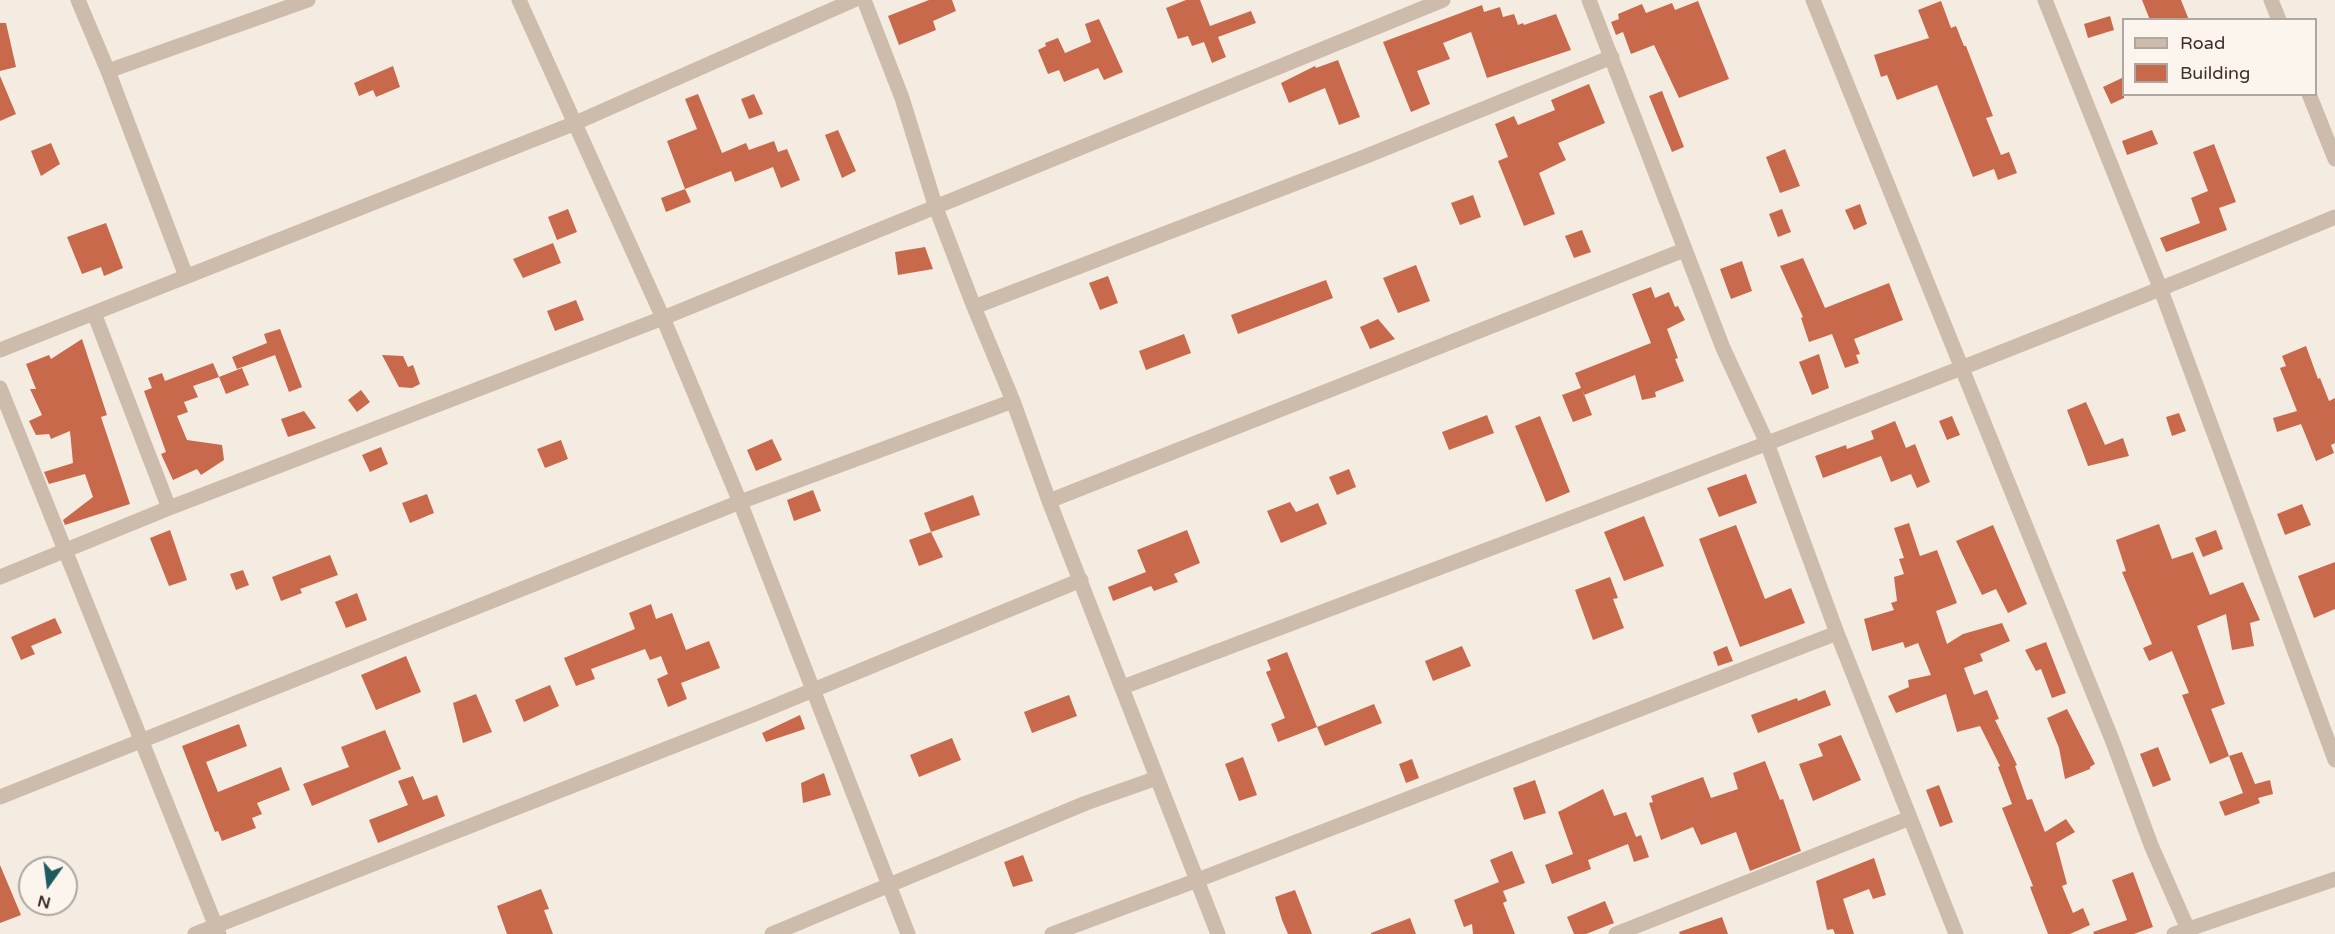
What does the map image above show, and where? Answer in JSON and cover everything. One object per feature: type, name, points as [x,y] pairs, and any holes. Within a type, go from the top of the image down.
[{"type":"street","points":[[78,0],[108,71],[186,276]]},
{"type":"street","points":[[108,71],[266,7],[308,0]]},
{"type":"street","points":[[519,0],[573,124],[663,318],[740,502],[908,934]]},
{"type":"street","points":[[0,350],[573,124],[854,0]]},
{"type":"street","points":[[864,0],[902,98],[936,208],[1013,401],[1049,501],[1218,934]]},
{"type":"street","points":[[0,577],[169,508],[663,318],[1443,0]]},
{"type":"street","points":[[1589,0],[1723,348],[1767,443],[1837,633],[1956,934]]},
{"type":"street","points":[[1813,0],[2109,731],[2184,932],[2335,879]]},
{"type":"street","points":[[2045,0],[2161,290],[2335,760]]},
{"type":"street","points":[[2271,0],[2278,18]]},
{"type":"street","points":[[974,308],[1364,157],[1612,57]]},
{"type":"street","points":[[2310,96],[2335,159]]},
{"type":"street","points":[[1123,687],[1767,443],[2161,290],[2335,217]]},
{"type":"street","points":[[1049,501],[1684,250]]},
{"type":"street","points":[[94,313],[169,508]]},
{"type":"street","points":[[0,388],[218,930]]},
{"type":"street","points":[[0,797],[740,502],[1013,401]]},
{"type":"street","points":[[195,934],[218,930],[1081,580]]},
{"type":"street","points":[[1052,934],[1196,881],[1837,633]]},
{"type":"street","points":[[772,934],[1086,804],[1157,777]]},
{"type":"street","points":[[1616,934],[1910,818]]},
{"type":"building","points":[[929,0],[952,0],[956,11],[933,21],[936,30],[899,45],[888,16]]},
{"type":"building","points":[[1186,0],[1200,0],[1210,26],[1251,11],[1256,23],[1218,37],[1226,57],[1212,63],[1204,42],[1192,46],[1188,36],[1178,39],[1166,8]]},
{"type":"building","points":[[2142,0],[2181,0],[2188,18],[2149,18]]},
{"type":"building","points":[[1698,1],[1729,79],[1679,98],[1654,45],[1631,54],[1623,32],[1616,35],[1611,22],[1619,19],[1618,14],[1642,4],[1646,13],[1672,3],[1675,10]]},
{"type":"building","points":[[1941,1],[1951,28],[1956,26],[1966,46],[1993,116],[1986,118],[2001,155],[2009,152],[2017,173],[1998,180],[1994,169],[1973,177],[1937,85],[1897,100],[1887,75],[1881,77],[1874,55],[1929,38],[1918,10]]},
{"type":"building","points":[[1482,5],[1484,12],[1500,7],[1503,17],[1514,14],[1518,25],[1556,14],[1571,50],[1487,78],[1471,32],[1443,43],[1450,59],[1417,71],[1430,104],[1411,112],[1383,42]]},
{"type":"building","points":[[2110,16],[2114,30],[2088,38],[2084,24]]},
{"type":"building","points":[[1099,19],[1123,72],[1104,80],[1098,68],[1064,82],[1059,70],[1048,74],[1038,50],[1046,46],[1045,43],[1058,38],[1065,53],[1091,42],[1085,24]]},
{"type":"building","points":[[0,23],[6,23],[16,67],[0,71]]},
{"type":"building","points":[[1338,60],[1360,117],[1339,125],[1325,88],[1289,103],[1281,83],[1315,66],[1316,68]]},
{"type":"building","points":[[393,66],[400,87],[376,97],[373,90],[359,96],[354,83]]},
{"type":"building","points":[[0,76],[16,114],[0,121]]},
{"type":"building","points":[[2122,78],[2124,98],[2111,104],[2103,87]]},
{"type":"building","points":[[1589,84],[1605,123],[1558,143],[1566,160],[1539,173],[1555,214],[1524,226],[1498,161],[1508,157],[1495,124],[1514,116],[1518,125],[1555,110],[1551,100]]},
{"type":"building","points":[[1662,91],[1684,147],[1672,152],[1649,96]]},
{"type":"building","points":[[698,94],[722,153],[746,143],[749,150],[774,141],[778,152],[787,149],[800,180],[781,188],[773,167],[735,182],[731,171],[685,189],[667,141],[697,129],[685,99]]},
{"type":"building","points":[[754,94],[763,114],[749,119],[741,99]]},
{"type":"building","points":[[838,130],[856,171],[842,178],[825,135]]},
{"type":"building","points":[[2152,130],[2158,144],[2127,155],[2122,141]]},
{"type":"building","points":[[51,143],[60,164],[41,176],[31,151]]},
{"type":"building","points":[[2214,144],[2236,202],[2219,208],[2227,230],[2166,252],[2160,238],[2200,223],[2191,198],[2208,191],[2193,152]]},
{"type":"building","points":[[1785,149],[1800,186],[1780,193],[1766,157]]},
{"type":"building","points":[[685,189],[691,202],[666,212],[661,198]]},
{"type":"building","points":[[1473,195],[1481,217],[1460,225],[1451,203]]},
{"type":"building","points":[[1860,204],[1867,224],[1854,230],[1845,210]]},
{"type":"building","points":[[568,209],[577,232],[557,240],[548,217]]},
{"type":"building","points":[[1782,209],[1791,232],[1778,237],[1769,214]]},
{"type":"building","points":[[106,223],[123,268],[104,276],[101,267],[82,274],[67,237]]},
{"type":"building","points":[[1582,230],[1591,252],[1574,258],[1565,236]]},
{"type":"building","points":[[553,243],[561,263],[523,278],[513,259]]},
{"type":"building","points":[[925,247],[933,269],[898,275],[895,252]]},
{"type":"building","points":[[1803,258],[1825,308],[1889,283],[1903,320],[1854,339],[1860,354],[1856,355],[1859,363],[1845,368],[1832,334],[1809,342],[1801,318],[1803,317],[1780,266]]},
{"type":"building","points":[[1742,261],[1752,291],[1731,299],[1720,269]]},
{"type":"building","points":[[1416,265],[1430,301],[1398,313],[1383,278]]},
{"type":"building","points":[[1108,276],[1118,303],[1100,310],[1089,283]]},
{"type":"building","points":[[1326,280],[1333,298],[1238,334],[1231,315]]},
{"type":"building","points":[[1651,287],[1655,298],[1669,292],[1675,307],[1678,306],[1685,320],[1667,329],[1684,381],[1655,392],[1656,397],[1642,400],[1635,375],[1584,395],[1592,415],[1573,422],[1562,395],[1581,388],[1575,373],[1651,343],[1632,294]]},
{"type":"building","points":[[576,300],[584,320],[555,331],[547,311]]},
{"type":"building","points":[[1378,319],[1395,339],[1370,349],[1360,327]]},
{"type":"building","points":[[280,329],[302,387],[289,392],[275,355],[237,369],[232,357],[267,343],[264,334]]},
{"type":"building","points":[[1184,334],[1191,353],[1146,370],[1139,351]]},
{"type":"building","points":[[82,339],[107,415],[101,417],[130,504],[65,525],[63,520],[93,497],[85,474],[49,484],[44,472],[73,463],[70,431],[51,439],[49,434],[36,435],[29,421],[42,415],[30,389],[36,389],[26,364],[49,355],[51,359]]},
{"type":"building","points":[[2306,346],[2329,401],[2335,398],[2335,443],[2331,445],[2334,453],[2316,461],[2301,424],[2277,432],[2273,418],[2297,411],[2280,368],[2286,366],[2282,356]]},
{"type":"building","points":[[1819,354],[1829,388],[1812,395],[1799,362]]},
{"type":"building","points":[[382,355],[403,356],[408,367],[413,365],[420,384],[412,388],[399,387]]},
{"type":"building","points":[[213,363],[219,377],[193,386],[198,397],[184,402],[188,412],[177,416],[187,440],[222,445],[224,460],[201,475],[197,469],[173,480],[161,454],[166,452],[144,391],[152,388],[148,378],[162,373],[165,381]]},
{"type":"building","points":[[242,368],[249,385],[226,394],[219,377]]},
{"type":"building","points":[[361,390],[370,402],[357,412],[348,400]]},
{"type":"building","points":[[2086,402],[2105,445],[2123,438],[2129,456],[2088,466],[2067,410]]},
{"type":"building","points":[[304,411],[316,428],[288,437],[281,419]]},
{"type":"building","points":[[2179,413],[2186,431],[2172,436],[2166,417]]},
{"type":"building","points":[[1487,415],[1494,433],[1449,450],[1442,432]]},
{"type":"building","points":[[1540,416],[1570,492],[1546,502],[1515,426]]},
{"type":"building","points":[[1952,416],[1960,435],[1947,440],[1939,421]]},
{"type":"building","points":[[1895,421],[1906,448],[1915,444],[1930,482],[1917,488],[1911,474],[1891,482],[1881,456],[1823,478],[1815,456],[1846,445],[1847,449],[1874,439],[1871,431]]},
{"type":"building","points":[[772,439],[782,460],[756,471],[747,450]]},
{"type":"building","points":[[561,440],[568,459],[545,468],[537,449]]},
{"type":"building","points":[[381,447],[388,464],[370,472],[362,455]]},
{"type":"building","points":[[1349,469],[1356,487],[1337,495],[1329,477]]},
{"type":"building","points":[[1746,474],[1757,503],[1719,517],[1707,488]]},
{"type":"building","points":[[813,490],[821,511],[794,521],[787,500]]},
{"type":"building","points":[[427,494],[434,513],[410,523],[402,503]]},
{"type":"building","points":[[973,495],[980,515],[931,532],[924,513]]},
{"type":"building","points":[[1290,502],[1296,512],[1318,503],[1327,524],[1281,543],[1267,511]]},
{"type":"building","points":[[2302,504],[2311,525],[2285,535],[2277,514]]},
{"type":"building","points":[[1644,516],[1664,566],[1624,581],[1604,532]]},
{"type":"building","points":[[1909,523],[1920,556],[1937,550],[1957,603],[1936,611],[1947,644],[1963,634],[2002,623],[2010,641],[1980,654],[1983,661],[1964,668],[1974,695],[1987,690],[1999,719],[1995,720],[2017,765],[2015,766],[2027,800],[2032,799],[2045,832],[2066,819],[2075,832],[2056,843],[2067,884],[2062,886],[2073,913],[2083,908],[2090,925],[2070,934],[2048,934],[2030,887],[2033,886],[2002,808],[2012,804],[1998,767],[2000,766],[1980,726],[1957,732],[1946,694],[1896,713],[1888,696],[1909,687],[1908,680],[1931,675],[1918,643],[1905,648],[1903,642],[1872,651],[1864,619],[1894,610],[1891,603],[1897,601],[1894,577],[1904,574],[1899,559],[1904,558],[1894,528]]},
{"type":"building","points":[[2159,524],[2172,559],[2193,552],[2210,595],[2243,582],[2260,620],[2250,623],[2254,646],[2232,650],[2226,614],[2197,626],[2225,704],[2211,709],[2229,756],[2210,764],[2182,695],[2189,693],[2172,651],[2149,661],[2143,648],[2152,644],[2122,572],[2126,571],[2116,540]]},
{"type":"building","points":[[1736,525],[1765,599],[1791,588],[1805,623],[1740,647],[1699,539]]},
{"type":"building","points":[[1993,525],[2027,604],[2008,613],[1996,589],[1982,595],[1956,541]]},
{"type":"building","points":[[170,530],[187,580],[169,586],[150,538]]},
{"type":"building","points":[[1187,530],[1200,563],[1174,574],[1178,582],[1154,591],[1151,586],[1113,601],[1108,587],[1146,572],[1137,550]]},
{"type":"building","points":[[2216,530],[2223,549],[2203,557],[2195,538]]},
{"type":"building","points":[[931,532],[943,557],[919,566],[909,540]]},
{"type":"building","points":[[330,555],[338,575],[300,589],[302,593],[281,601],[272,577]]},
{"type":"building","points":[[2335,562],[2335,609],[2314,618],[2298,576]]},
{"type":"building","points":[[243,570],[249,585],[236,590],[230,574]]},
{"type":"building","points":[[1610,577],[1618,598],[1613,599],[1624,628],[1593,640],[1575,590]]},
{"type":"building","points":[[357,593],[367,620],[346,628],[335,602]]},
{"type":"building","points":[[651,604],[656,619],[672,613],[686,650],[709,641],[720,668],[681,683],[687,699],[668,707],[657,679],[668,674],[661,656],[650,660],[645,649],[591,669],[595,679],[576,686],[564,658],[635,629],[629,613]]},
{"type":"building","points":[[55,618],[62,633],[31,646],[35,654],[21,660],[11,637]]},
{"type":"building","points":[[2046,642],[2066,693],[2052,698],[2041,669],[2036,671],[2025,650]]},
{"type":"building","points":[[1462,646],[1471,666],[1433,681],[1425,661]]},
{"type":"building","points":[[1727,646],[1733,661],[1718,666],[1713,652]]},
{"type":"building","points":[[1287,652],[1317,727],[1278,742],[1271,724],[1285,718],[1266,672],[1271,670],[1267,660]]},
{"type":"building","points":[[406,656],[421,692],[376,710],[361,675]]},
{"type":"building","points":[[550,685],[559,706],[524,722],[515,700]]},
{"type":"building","points":[[1825,690],[1831,705],[1758,733],[1751,715]]},
{"type":"building","points":[[476,694],[492,732],[463,743],[453,703]]},
{"type":"building","points":[[1069,695],[1077,716],[1032,733],[1024,712]]},
{"type":"building","points":[[1374,704],[1382,723],[1325,746],[1317,727]]},
{"type":"building","points":[[2067,709],[2095,764],[2090,769],[2065,779],[2059,748],[2047,718]]},
{"type":"building","points":[[800,715],[805,729],[766,742],[762,733]]},
{"type":"building","points":[[239,724],[247,746],[206,762],[218,792],[281,767],[290,790],[257,803],[262,814],[252,818],[256,828],[222,841],[218,831],[215,832],[182,746]]},
{"type":"building","points":[[385,730],[401,769],[312,806],[303,784],[349,767],[341,747]]},
{"type":"building","points":[[1841,735],[1861,780],[1813,801],[1799,764],[1823,756],[1818,744]]},
{"type":"building","points":[[952,738],[961,760],[919,777],[910,755]]},
{"type":"building","points":[[2158,747],[2171,780],[2153,787],[2140,754]]},
{"type":"building","points":[[2242,752],[2255,784],[2270,780],[2273,794],[2258,798],[2260,803],[2225,816],[2219,802],[2243,793],[2229,756]]},
{"type":"building","points":[[1243,757],[1257,795],[1239,801],[1225,764]]},
{"type":"building","points":[[1412,759],[1419,778],[1406,783],[1399,764]]},
{"type":"building","points":[[1765,761],[1780,800],[1783,799],[1801,851],[1750,871],[1736,832],[1701,845],[1693,827],[1661,840],[1649,803],[1653,802],[1651,796],[1703,777],[1711,798],[1738,789],[1733,773]]},
{"type":"building","points":[[824,773],[831,795],[803,803],[801,783]]},
{"type":"building","points":[[413,776],[423,800],[437,795],[445,816],[378,843],[369,820],[408,805],[398,781]]},
{"type":"building","points":[[1535,780],[1546,813],[1524,820],[1513,788]]},
{"type":"building","points":[[1939,785],[1953,822],[1940,827],[1926,790]]},
{"type":"building","points":[[1603,789],[1614,816],[1626,812],[1636,837],[1641,835],[1649,857],[1634,862],[1628,844],[1588,860],[1591,869],[1552,884],[1545,865],[1573,854],[1558,812]]},
{"type":"building","points":[[1512,851],[1525,883],[1503,891],[1507,901],[1503,903],[1515,934],[1473,934],[1472,924],[1464,927],[1454,900],[1499,882],[1490,860]]},
{"type":"building","points":[[1023,855],[1033,881],[1013,887],[1004,862]]},
{"type":"building","points":[[1874,858],[1886,895],[1873,899],[1869,889],[1843,899],[1854,934],[1835,934],[1833,929],[1827,930],[1816,881]]},
{"type":"building","points":[[0,865],[18,908],[18,916],[0,923]]},
{"type":"building","points":[[2133,872],[2153,927],[2134,934],[2094,934],[2093,932],[2127,920],[2112,880]]},
{"type":"building","points":[[541,889],[549,909],[544,910],[553,934],[507,934],[497,906]]},
{"type":"building","points":[[1295,890],[1312,934],[1288,934],[1282,920],[1275,897]]},
{"type":"building","points":[[1605,901],[1614,923],[1586,934],[1574,934],[1567,917]]},
{"type":"building","points":[[1722,917],[1728,934],[1680,934],[1679,932]]},
{"type":"building","points":[[1410,918],[1416,934],[1371,934],[1371,933]]}]
